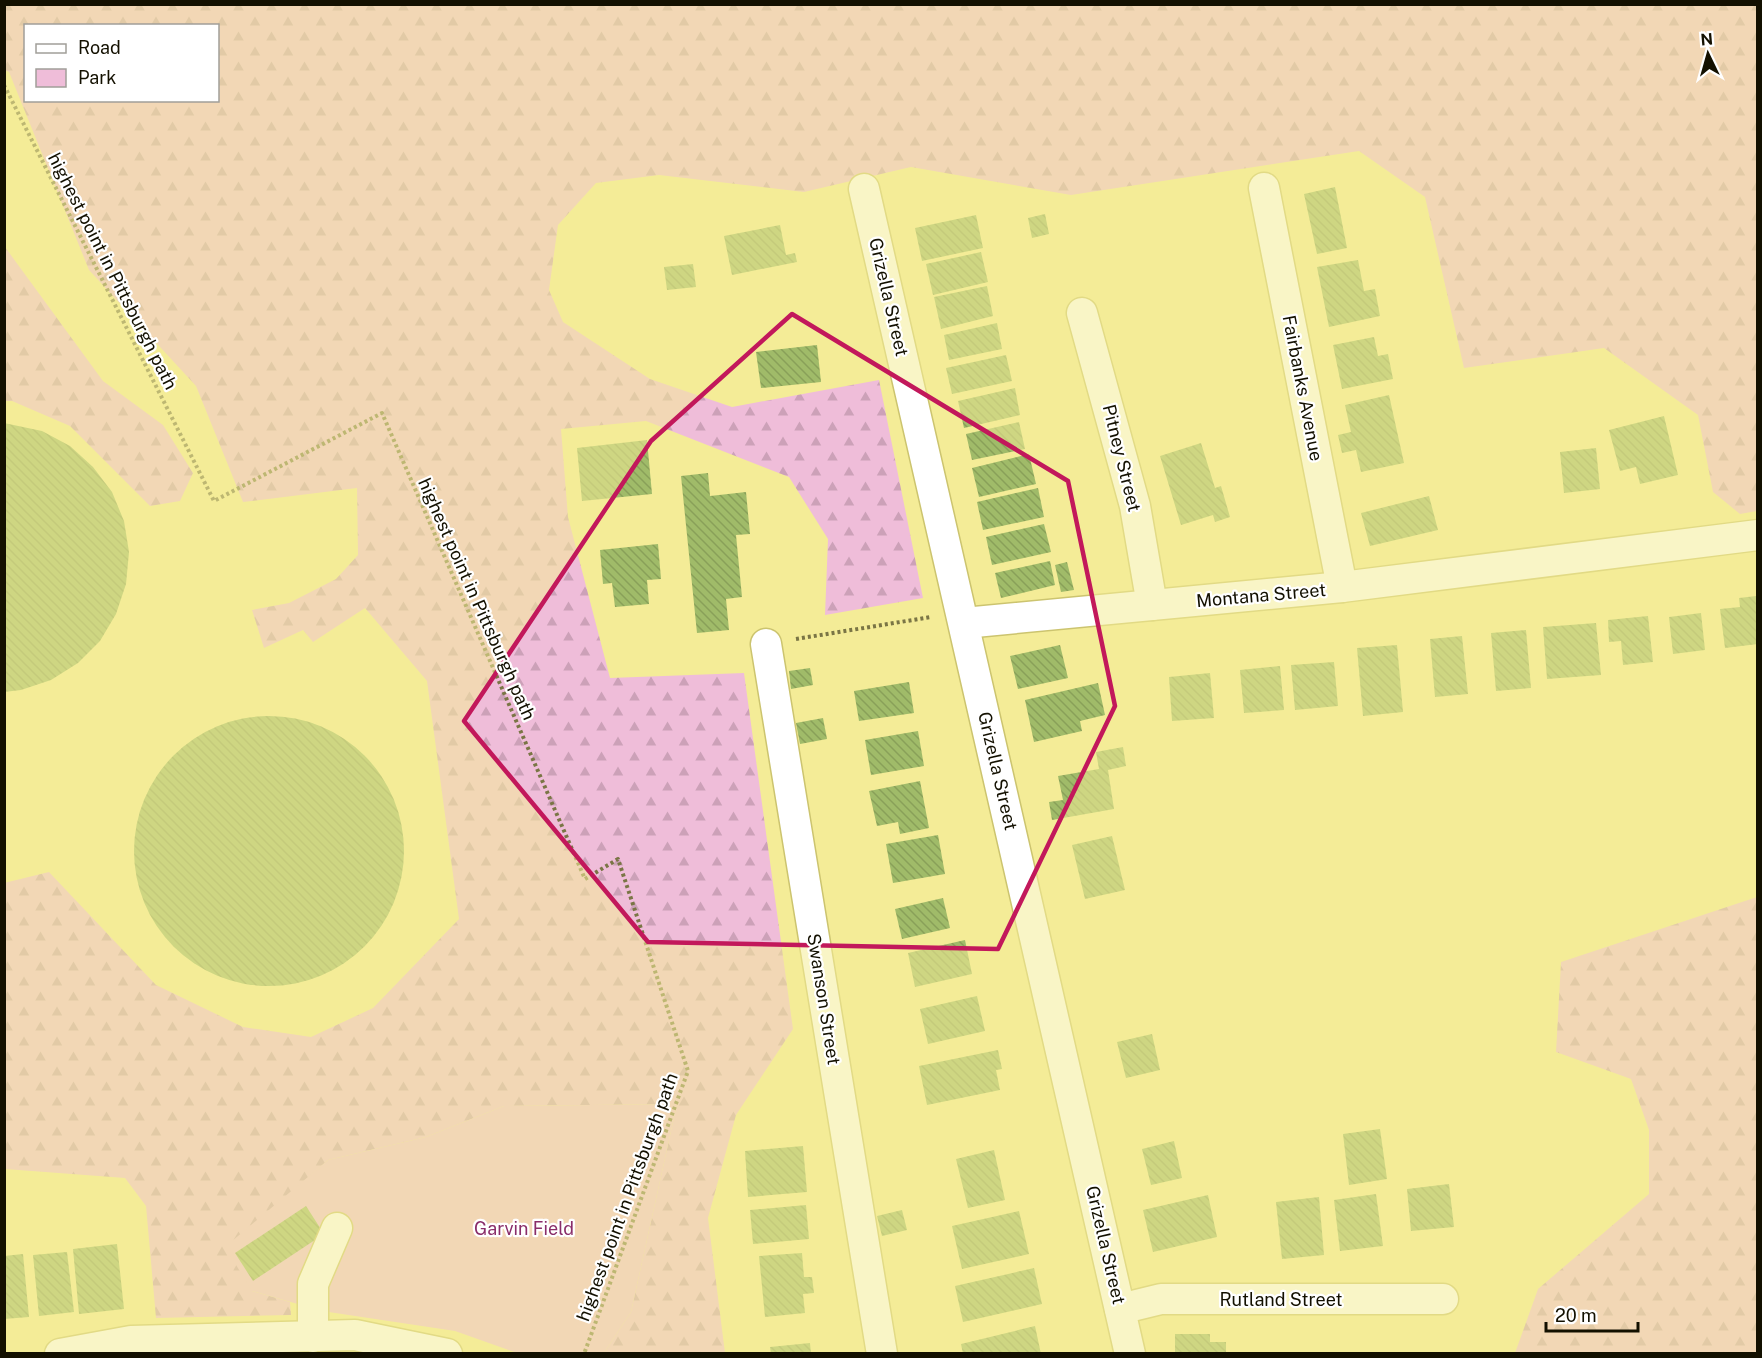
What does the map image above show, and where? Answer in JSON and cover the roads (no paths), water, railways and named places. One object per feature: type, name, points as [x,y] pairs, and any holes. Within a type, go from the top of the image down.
[{"type":"street","name":"Fairbanks Avenue","points":[[1264,188],[1341,587]]},
{"type":"street","name":"Grizella Street","points":[[864,189],[1131,1353]]},
{"type":"street","name":"Pitney Street","points":[[1082,313],[1135,506],[1152,605]]},
{"type":"street","name":"Montana Street","points":[[964,623],[1341,587],[1758,535]]},
{"type":"street","name":"Swanson Street","points":[[766,644],[882,1353]]},
{"type":"street","points":[[313,1336],[313,1284],[337,1228]]},
{"type":"street","name":"Rutland Street","points":[[1120,1309],[1161,1299],[1443,1299]]},
{"type":"street","points":[[60,1353],[130,1341],[355,1335],[447,1353]]},
{"type":"park label","name":"Garvin Field","points":[[524,1228]]}]
